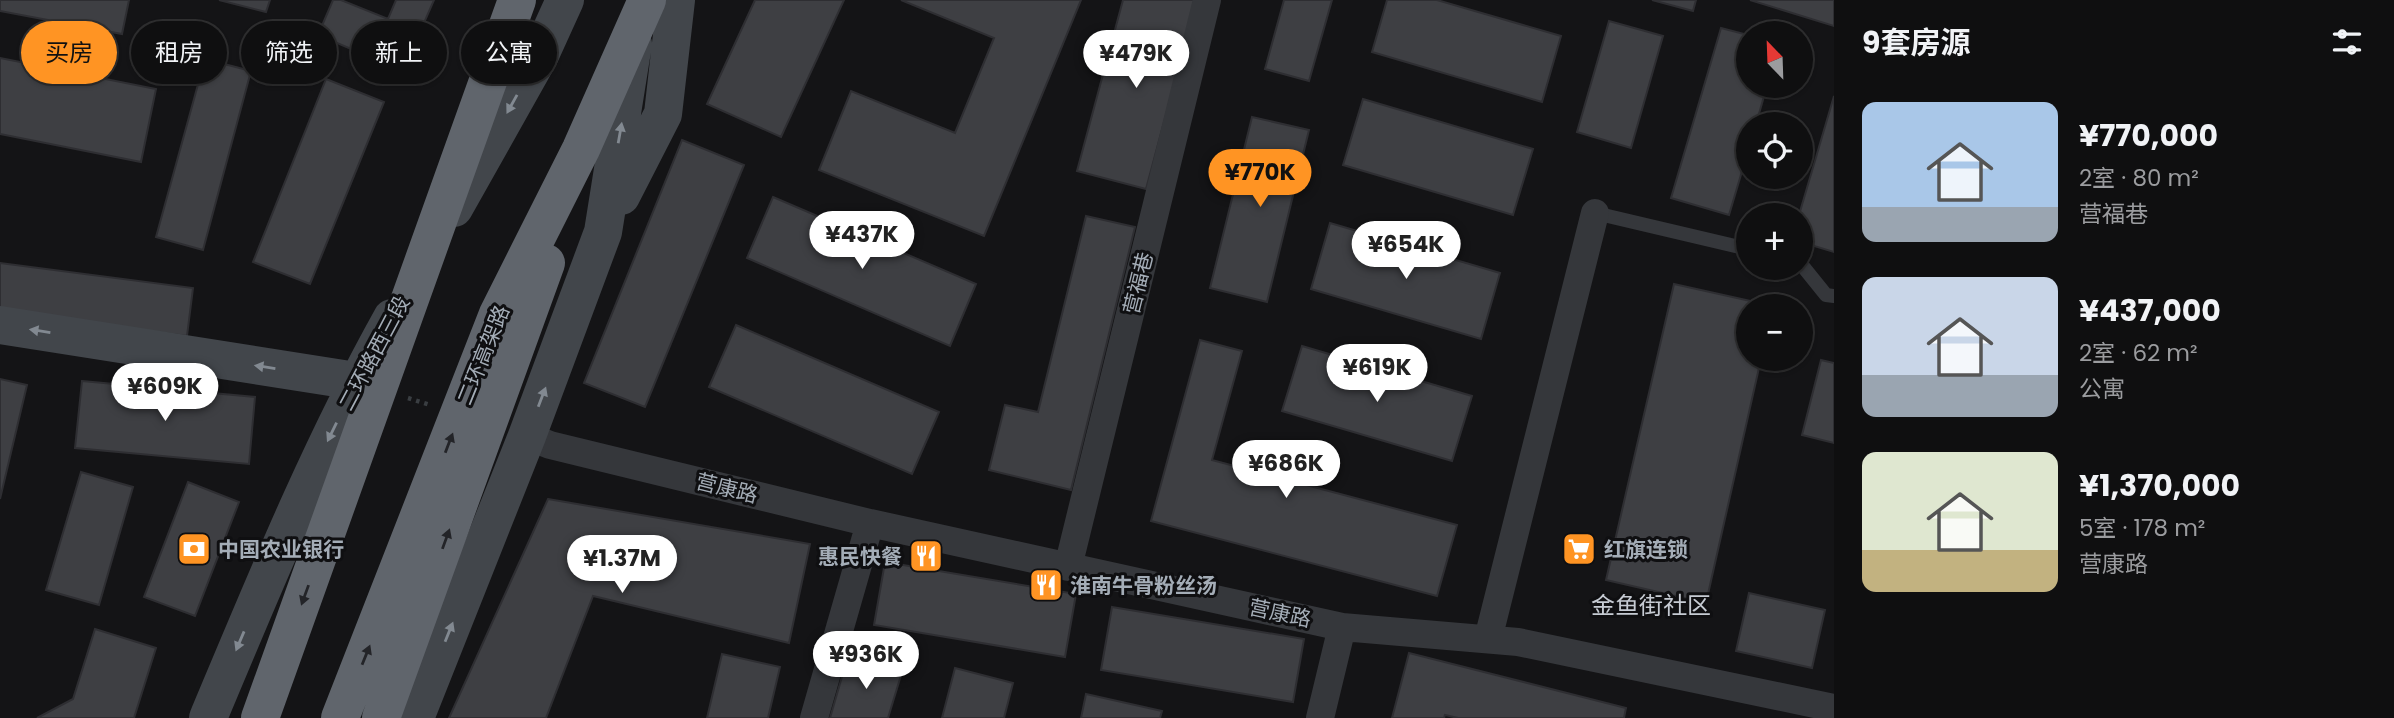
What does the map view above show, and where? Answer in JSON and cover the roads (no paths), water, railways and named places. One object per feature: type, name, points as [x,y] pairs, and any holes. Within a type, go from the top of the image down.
[{"type":"highway","points":[[260,718],[517,0]]},
{"type":"highway","name":"二环高架路","points":[[340,718],[498,314],[580,149],[646,0]]},
{"type":"highway","points":[[381,718],[542,276],[580,149]]},
{"type":"main road","points":[[551,21],[558,0]]},
{"type":"main road","name":"二环路西三段","points":[[555,21],[565,0]]},
{"type":"main road","points":[[603,232],[629,75],[638,0]]},
{"type":"main road","points":[[415,718],[527,436],[603,232],[663,114],[677,0]]},
{"type":"main road","name":"二环路西三段","points":[[208,718],[302,494],[356,381],[524,84]]},
{"type":"main road","points":[[0,325],[356,381]]},
{"type":"street","name":"营福巷","points":[[1068,567],[1207,0]]},
{"type":"street","points":[[1488,639],[1595,213]]},
{"type":"street","name":"营康路","points":[[527,436],[550,445],[870,523],[1342,627],[1518,642],[1834,708]]},
{"type":"street","points":[[814,718],[870,523]]},
{"type":"street","points":[[1320,718],[1342,627]]},
{"type":"lane","points":[[1595,213],[1736,246]]},
{"type":"lane","points":[[1813,279],[1826,295],[1834,296]]},
{"type":"place","name":"中国农业银行","points":[[194,549]]},
{"type":"place","name":"红旗连锁","points":[[1579,549]]},
{"type":"place","name":"惠民快餐","points":[[926,556]]},
{"type":"place","name":"淮南牛骨粉丝汤","points":[[1046,585]]},
{"type":"district","name":"金鱼街社区","points":[[1651,605]]}]
